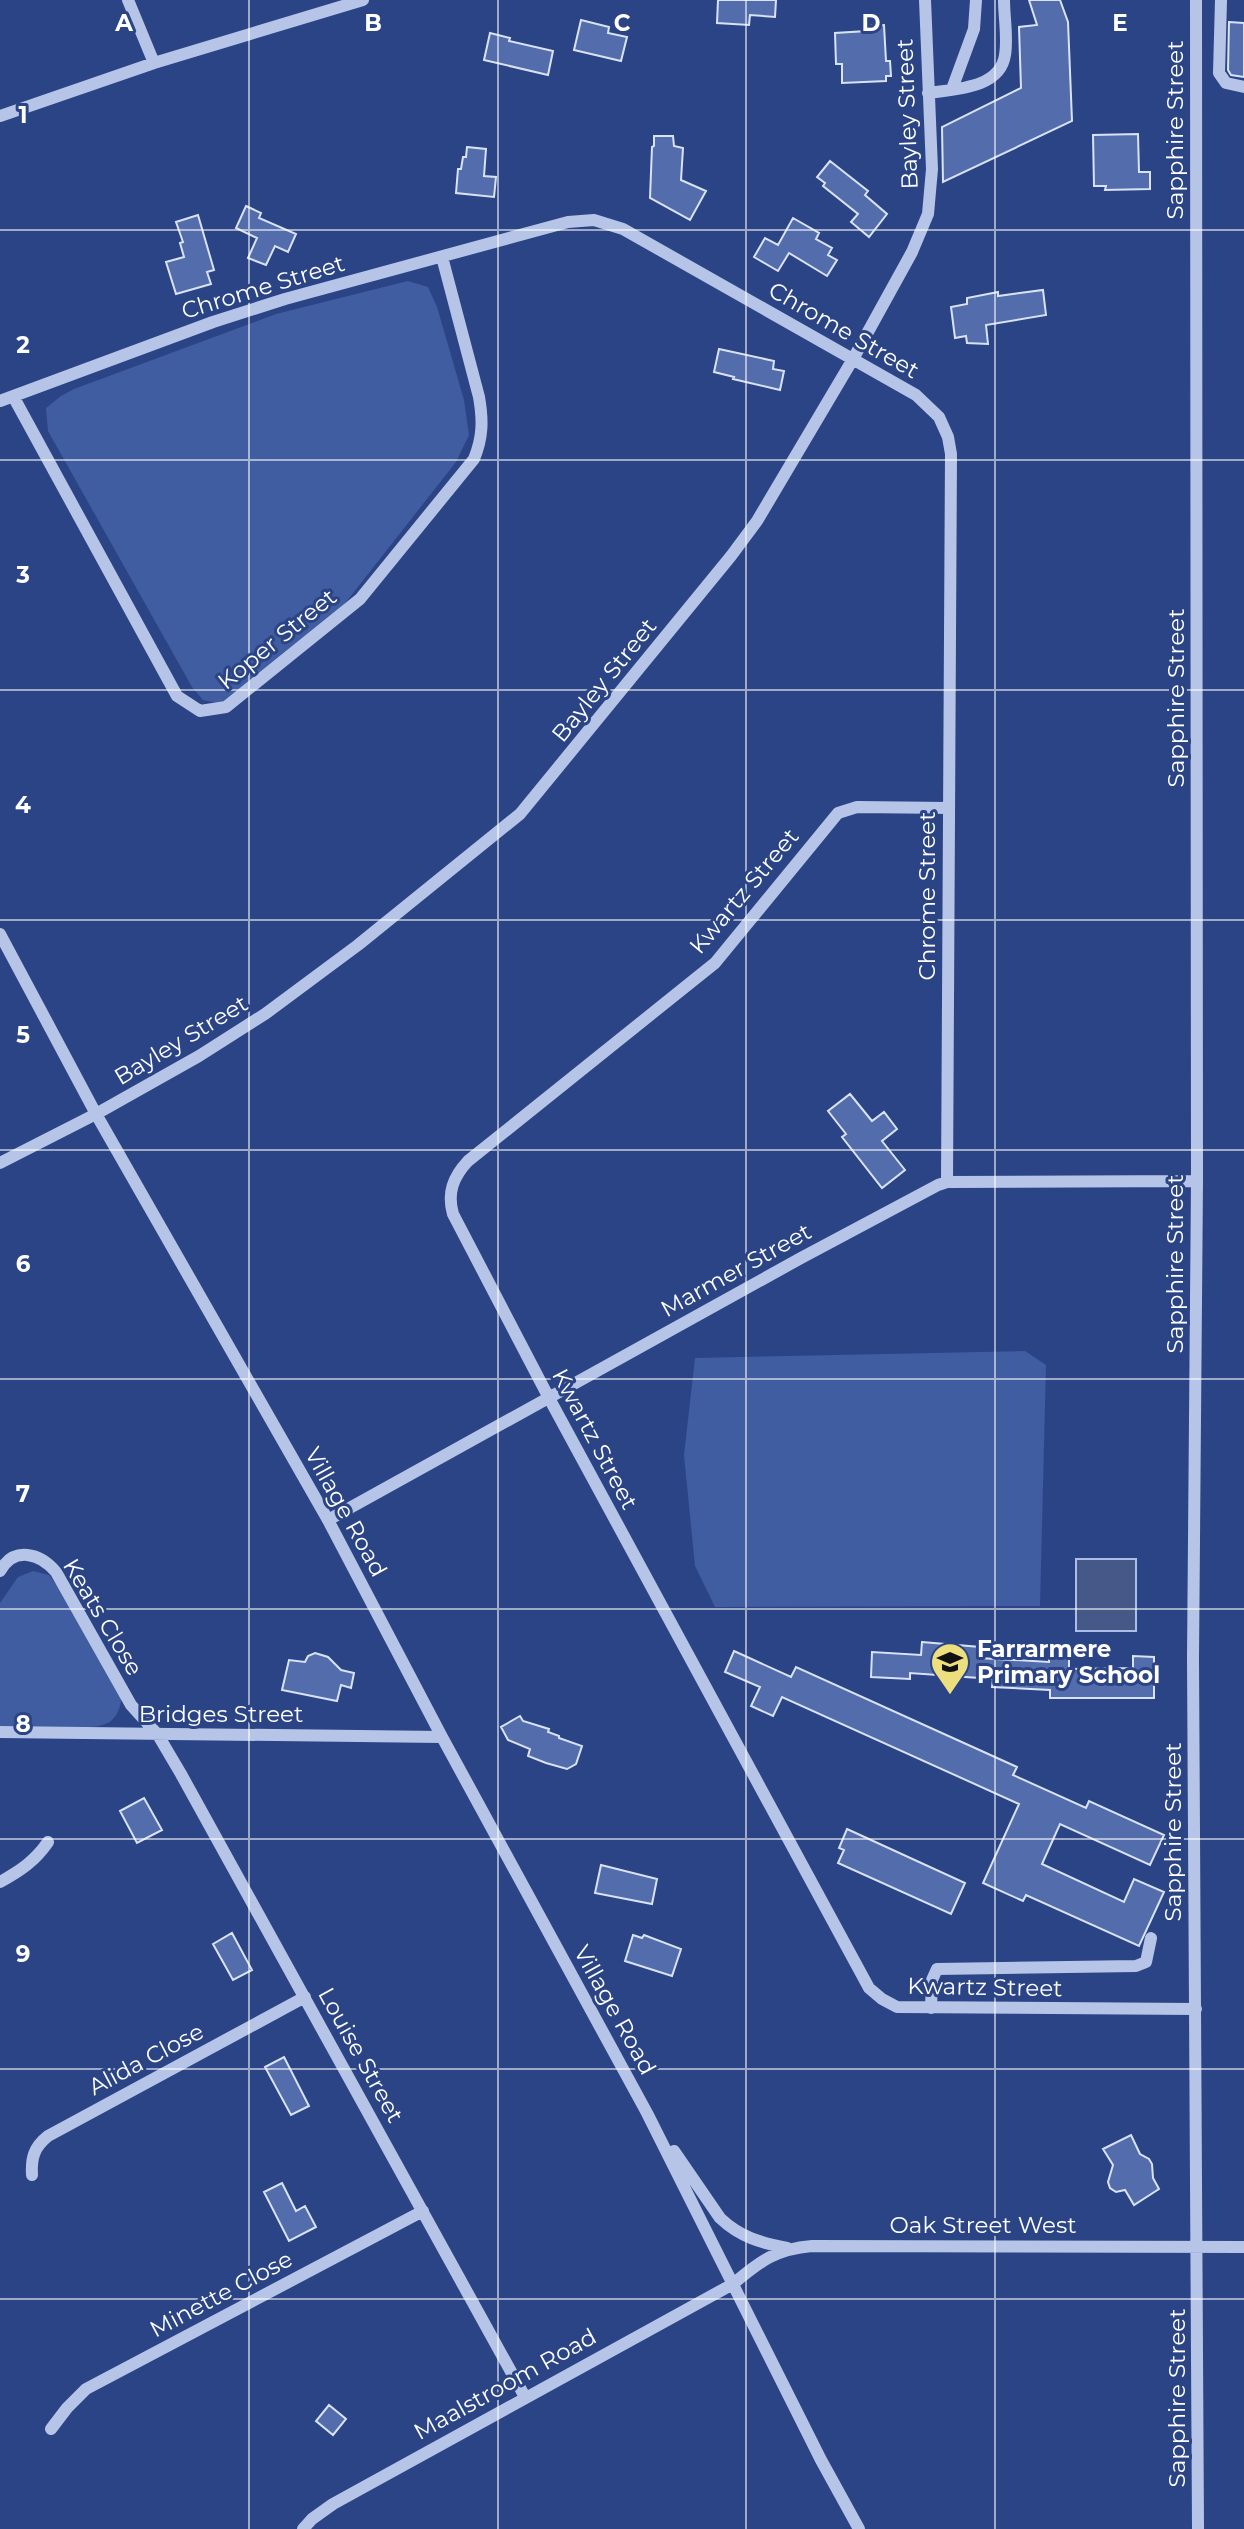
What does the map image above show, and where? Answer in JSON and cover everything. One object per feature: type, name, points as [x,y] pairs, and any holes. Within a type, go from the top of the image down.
[{"type":"street","points":[[128,0],[154,63]]},
{"type":"street","points":[[0,116],[154,63],[363,0]]},
{"type":"street","name":"Bayley Street","points":[[0,1163],[96,1114],[199,1056],[304,986],[526,808],[757,521],[853,359],[912,252],[928,214],[932,169],[925,0]]},
{"type":"street","points":[[952,89],[974,29],[976,0]]},
{"type":"street","points":[[928,93],[982,82],[993,77],[1001,68],[1005,54],[1004,0]]},
{"type":"street","name":"Sapphire Street","points":[[1196,0],[1197,1181],[1193,1659],[1198,2529]]},
{"type":"street","points":[[1221,0],[1219,73],[1226,83],[1244,88]]},
{"type":"street","name":"Chrome Street","points":[[0,401],[213,321],[285,299],[568,222],[594,220],[623,229],[916,395],[927,404],[939,417],[948,437],[951,454],[947,1182]]},
{"type":"street","name":"Koper Street","points":[[13,396],[177,696],[200,711],[226,708],[360,599],[474,459],[482,439],[481,408],[442,257]]},
{"type":"street","name":"Kwartz Street","points":[[949,808],[857,807],[838,813],[715,962],[461,1169],[452,1185],[450,1204],[549,1398],[869,1988],[897,2007],[1196,2009]]},
{"type":"street","name":"Village Road","points":[[0,934],[96,1114],[328,1520],[442,1737],[648,2113],[821,2460],[859,2529]]},
{"type":"street","name":"Marmer Street","points":[[328,1520],[930,1188],[947,1182],[1197,1181]]},
{"type":"street","name":"Keats Close","points":[[0,1571],[9,1559],[22,1555],[37,1556],[51,1566],[131,1705],[158,1735]]},
{"type":"street","name":"Bridges Street","points":[[0,1732],[442,1737]]},
{"type":"street","name":"Louise Street","points":[[158,1735],[525,2396]]},
{"type":"street","points":[[0,1882],[24,1869],[48,1842]]},
{"type":"street","points":[[931,2008],[932,1980],[937,1969],[1136,1966],[1146,1962],[1151,1938]]},
{"type":"street","name":"Alida Close","points":[[32,2175],[33,2154],[38,2144],[48,2136],[305,1997]]},
{"type":"street","name":"Village Road","points":[[648,2113],[720,2218],[755,2241],[787,2248]]},
{"type":"street","name":"Minette Close","points":[[51,2429],[86,2389],[422,2211]]},
{"type":"street","name":"Oak Street West","points":[[733,2284],[756,2265],[787,2248],[812,2246],[1244,2247]]},
{"type":"street","name":"Maalstroom Road","points":[[303,2529],[333,2504],[525,2396],[733,2284]]},
{"type":"shaded area","points":[[408,281],[428,287],[437,307],[464,400],[469,435],[456,462],[339,611],[222,704],[203,700],[192,687],[48,431],[46,408],[74,389],[276,314]]},
{"type":"shaded area","points":[[1025,1351],[1046,1365],[1040,1606],[715,1607],[695,1566],[684,1455],[695,1358]]},
{"type":"shaded area","points":[[1076,1559],[1136,1559],[1136,1631],[1076,1631]]},
{"type":"shaded area","points":[[33,1571],[49,1575],[64,1595],[122,1695],[118,1712],[111,1721],[103,1725],[75,1728],[0,1726],[0,1603],[18,1577]]},
{"type":"building","points":[[718,0],[776,0],[775,17],[750,15],[749,25],[717,23]]},
{"type":"building","points":[[1029,0],[1060,0],[1068,22],[1072,121],[943,182],[942,127],[1021,88],[1019,27],[1037,25]]},
{"type":"building","points":[[581,20],[609,27],[608,33],[627,37],[621,61],[574,50]]},
{"type":"building","points":[[1229,22],[1244,23],[1244,77],[1231,75],[1228,70]]},
{"type":"building","points":[[884,25],[886,61],[890,61],[891,76],[886,76],[886,81],[842,83],[842,64],[836,64],[835,33],[867,31],[867,26]]},
{"type":"building","points":[[490,33],[510,38],[509,41],[553,51],[548,75],[484,60]]},
{"type":"building","points":[[1138,134],[1139,172],[1150,172],[1150,189],[1105,190],[1106,186],[1094,186],[1093,135]]},
{"type":"building","points":[[654,136],[673,136],[674,146],[683,148],[681,180],[706,191],[690,220],[650,198]]},
{"type":"building","points":[[467,147],[486,149],[484,176],[496,177],[494,197],[456,193],[458,169],[461,169],[463,157],[466,157]]},
{"type":"building","points":[[830,161],[868,191],[865,195],[887,214],[869,237],[851,222],[858,214],[823,186],[825,183],[817,177]]},
{"type":"building","points":[[246,206],[261,213],[259,218],[296,234],[288,252],[275,246],[266,265],[248,258],[257,238],[236,228]]},
{"type":"building","points":[[198,215],[214,270],[207,272],[211,284],[176,294],[166,262],[184,257],[180,243],[183,242],[176,222]]},
{"type":"building","points":[[793,218],[819,233],[816,239],[832,248],[828,255],[837,260],[827,276],[789,253],[778,271],[754,257],[765,238],[778,245]]},
{"type":"building","points":[[1043,290],[1046,315],[986,325],[988,344],[967,343],[966,336],[955,338],[951,307],[967,304],[967,298],[998,292],[998,296]]},
{"type":"building","points":[[719,349],[774,361],[773,369],[784,371],[780,390],[714,372]]},
{"type":"building","points":[[850,1094],[872,1121],[884,1112],[897,1129],[882,1141],[905,1170],[882,1188],[842,1137],[846,1134],[828,1111]]},
{"type":"building","points":[[922,1642],[980,1647],[979,1658],[1049,1662],[1049,1657],[1069,1657],[1069,1669],[1133,1668],[1133,1656],[1154,1657],[1154,1698],[1050,1698],[1050,1690],[992,1687],[993,1679],[910,1673],[910,1679],[871,1677],[872,1652],[921,1655]]},
{"type":"building","points":[[734,1651],[791,1677],[796,1667],[1017,1767],[1013,1775],[1086,1808],[1089,1801],[1164,1835],[1150,1865],[1060,1824],[1042,1864],[1124,1902],[1134,1879],[1164,1892],[1139,1946],[1026,1895],[1023,1901],[983,1883],[1019,1804],[782,1697],[773,1716],[751,1706],[760,1687],[725,1672]]},
{"type":"building","points":[[315,1653],[328,1657],[341,1670],[354,1673],[351,1688],[341,1685],[337,1701],[282,1690],[289,1660],[305,1662],[308,1656]]},
{"type":"building","points":[[520,1716],[523,1721],[549,1729],[548,1732],[559,1738],[582,1746],[576,1764],[567,1769],[546,1763],[528,1756],[530,1749],[508,1740],[501,1727]]},
{"type":"building","points":[[144,1798],[162,1830],[137,1843],[120,1811]]},
{"type":"building","points":[[847,1829],[965,1883],[951,1914],[838,1863],[844,1850],[839,1848]]},
{"type":"building","points":[[601,1865],[657,1879],[652,1904],[595,1893]]},
{"type":"building","points":[[232,1933],[252,1970],[233,1980],[213,1944]]},
{"type":"building","points":[[633,1935],[642,1938],[644,1935],[681,1949],[672,1976],[625,1961]]},
{"type":"building","points":[[284,2057],[309,2106],[291,2115],[265,2067]]},
{"type":"building","points":[[1131,2135],[1140,2154],[1152,2164],[1153,2178],[1159,2189],[1134,2205],[1125,2190],[1116,2192],[1110,2188],[1108,2182],[1113,2165],[1103,2149]]},
{"type":"building","points":[[282,2183],[296,2211],[305,2206],[316,2227],[289,2241],[264,2192]]},
{"type":"building","points":[[329,2405],[346,2419],[333,2435],[316,2421]]},
{"type":"place","name":"Farrarmere Primary School","points":[[950,1696]]}]
